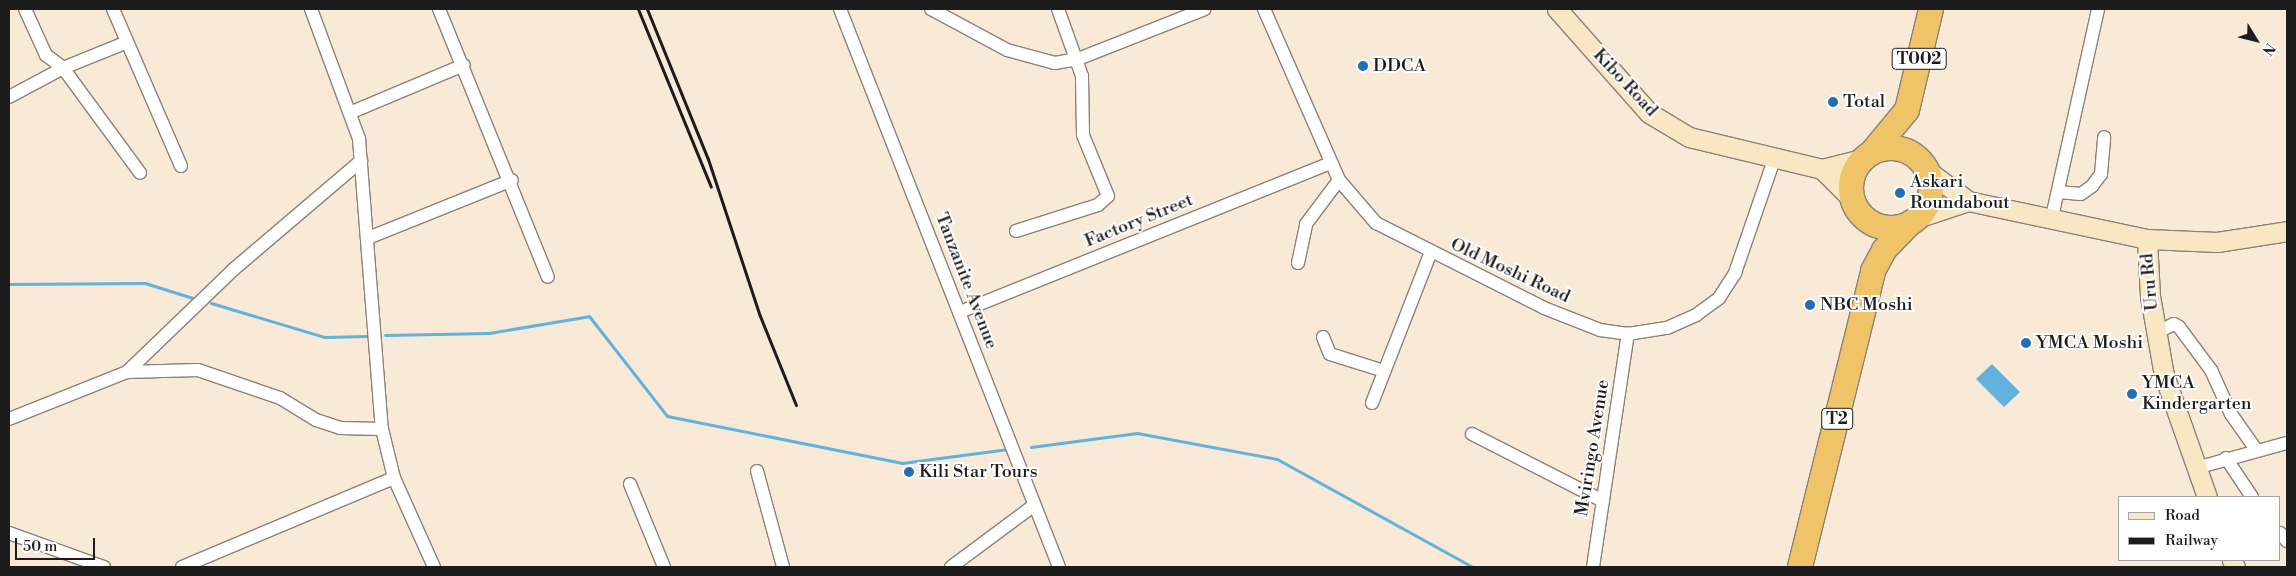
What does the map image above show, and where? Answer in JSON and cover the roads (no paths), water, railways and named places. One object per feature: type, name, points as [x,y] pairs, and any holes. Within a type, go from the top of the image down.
[{"type":"highway","name":"T002","points":[[1907,110],[1931,9]]},
{"type":"highway","name":"T2","points":[[1873,271],[1871,244],[1857,207],[1854,171],[1907,110]]},
{"type":"highway","name":"T2","points":[[1800,567],[1873,271],[1888,245],[1914,220],[1930,196],[1924,166],[1907,110]]},
{"type":"highway","points":[[1868,156],[1896,148],[1924,166]]},
{"type":"highway","points":[[1857,207],[1885,228],[1914,220]]},
{"type":"main road","name":"Kibo Road","points":[[1557,9],[1658,119],[1689,137],[1774,160],[1822,169],[1868,156]]},
{"type":"main road","points":[[1924,166],[1968,201],[2052,217],[2147,239],[2217,242],[2287,231]]},
{"type":"main road","points":[[1822,169],[1857,207]]},
{"type":"main road","points":[[1914,220],[1968,201]]},
{"type":"main road","name":"Uru Rd","points":[[2147,239],[2156,333],[2171,400],[2207,496]]},
{"type":"street","points":[[25,9],[46,55],[63,68],[140,173]]},
{"type":"street","points":[[113,9],[125,43],[181,166]]},
{"type":"street","points":[[311,9],[352,112],[360,161],[368,238],[382,429],[394,478],[434,567]]},
{"type":"street","points":[[439,9],[512,180],[548,277]]},
{"type":"street","name":"Tanzanite Avenue","points":[[840,9],[960,312],[1033,506],[1059,567]]},
{"type":"street","points":[[930,9],[1035,60],[1055,63],[1078,59],[1204,9]]},
{"type":"street","points":[[1016,231],[1107,202],[1107,191],[1083,135],[1078,59],[1058,9]]},
{"type":"street","name":"Old Moshi Road","points":[[1264,9],[1339,180],[1376,223],[1544,308],[1600,330],[1628,334],[1667,328],[1696,315],[1719,298],[1735,273],[1774,160]]},
{"type":"street","points":[[2052,217],[2098,9]]},
{"type":"street","points":[[9,97],[63,68],[125,43]]},
{"type":"street","points":[[352,112],[464,65]]},
{"type":"street","points":[[2058,192],[2081,194],[2092,186],[2101,174],[2104,137]]},
{"type":"street","points":[[127,372],[234,269],[360,161]]},
{"type":"street","name":"Factory Street","points":[[960,312],[1331,162]]},
{"type":"street","points":[[368,238],[512,180]]},
{"type":"street","points":[[1298,262],[1306,224],[1339,180]]},
{"type":"street","points":[[1372,403],[1431,252]]},
{"type":"street","points":[[2156,333],[2174,324],[2179,327],[2211,370],[2231,414],[2257,451]]},
{"type":"street","name":"Mviringo Avenue","points":[[1593,567],[1628,334]]},
{"type":"street","points":[[1323,337],[1330,354],[1384,371]]},
{"type":"street","points":[[9,419],[127,372],[198,370],[280,398],[316,420],[340,428],[382,429]]},
{"type":"street","points":[[1472,434],[1603,501]]},
{"type":"street","points":[[2196,468],[2226,458],[2287,443]]},
{"type":"street","points":[[2226,458],[2251,496]]},
{"type":"street","points":[[757,471],[783,567]]},
{"type":"street","points":[[182,567],[394,478]]},
{"type":"street","points":[[630,484],[664,567]]},
{"type":"street","points":[[951,567],[1033,506]]},
{"type":"street","points":[[9,533],[104,567]]},
{"type":"water","points":[[1992,364],[2020,392],[2004,407],[1976,379]]},
{"type":"waterway","points":[[9,284],[145,283],[193,298]]},
{"type":"waterway","points":[[211,303],[324,337],[367,336]]},
{"type":"waterway","points":[[385,335],[489,333],[589,316],[667,416],[902,463],[1008,449]]},
{"type":"waterway","points":[[1031,447],[1137,433],[1277,459],[1473,567]]},
{"type":"railway","points":[[638,9],[711,187]]},
{"type":"railway","points":[[647,9],[708,159],[760,316],[796,405]]},
{"type":"place","name":"DDCA","points":[[1363,66]]},
{"type":"place","name":"Total","points":[[1833,102]]},
{"type":"place","name":"Askari Roundabout","points":[[1900,193]]},
{"type":"place","name":"NBC Moshi","points":[[1810,305]]},
{"type":"place","name":"YMCA Moshi","points":[[2026,343]]},
{"type":"place","name":"YMCA Kindergarten","points":[[2132,394]]},
{"type":"place","name":"Kili Star Tours","points":[[909,472]]}]
